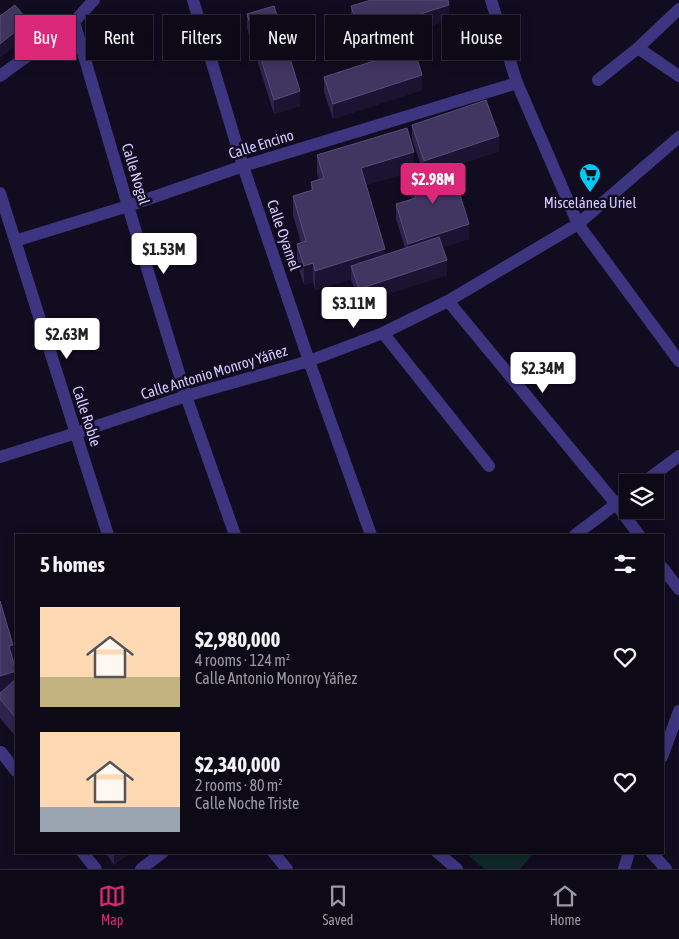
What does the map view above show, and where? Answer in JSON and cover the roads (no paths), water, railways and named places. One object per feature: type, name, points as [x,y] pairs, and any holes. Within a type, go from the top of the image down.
[{"type":"street","points":[[76,20],[94,0]]},
{"type":"street","name":"Calle Oyamel","points":[[193,0],[243,166],[309,361],[371,534]]},
{"type":"street","points":[[491,0],[517,83],[578,224],[679,361]]},
{"type":"street","points":[[598,80],[638,48],[679,9]]},
{"type":"street","name":"Calle Nogal","points":[[76,29],[186,396],[235,534]]},
{"type":"street","points":[[638,48],[679,76]]},
{"type":"street","points":[[0,76],[22,60]]},
{"type":"street","name":"Calle Encino","points":[[15,241],[128,206],[243,166],[517,83]]},
{"type":"street","name":"Calle Antonio Monroy Yáñez","points":[[0,457],[76,434],[186,396],[309,361],[383,333],[448,301],[578,224],[677,144]]},
{"type":"street","name":"Calle Roble","points":[[0,193],[108,534]]},
{"type":"street","points":[[448,301],[616,504],[638,534]]},
{"type":"street","points":[[383,333],[489,466]]},
{"type":"street","points":[[655,474],[679,456]]},
{"type":"street","points":[[576,534],[619,502]]},
{"type":"street","points":[[664,570],[679,589]]},
{"type":"street","points":[[664,744],[666,731],[679,711]]},
{"type":"street","points":[[1,752],[15,770]]},
{"type":"street","points":[[84,854],[96,869]]},
{"type":"street","points":[[141,869],[160,854]]},
{"type":"street","points":[[275,854],[287,869]]},
{"type":"street","points":[[439,854],[457,869]]},
{"type":"street","points":[[624,869],[628,854]]},
{"type":"street","points":[[653,854],[666,869]]},
{"type":"place","name":"Miscelánea Uriel","points":[[590,193]]}]
